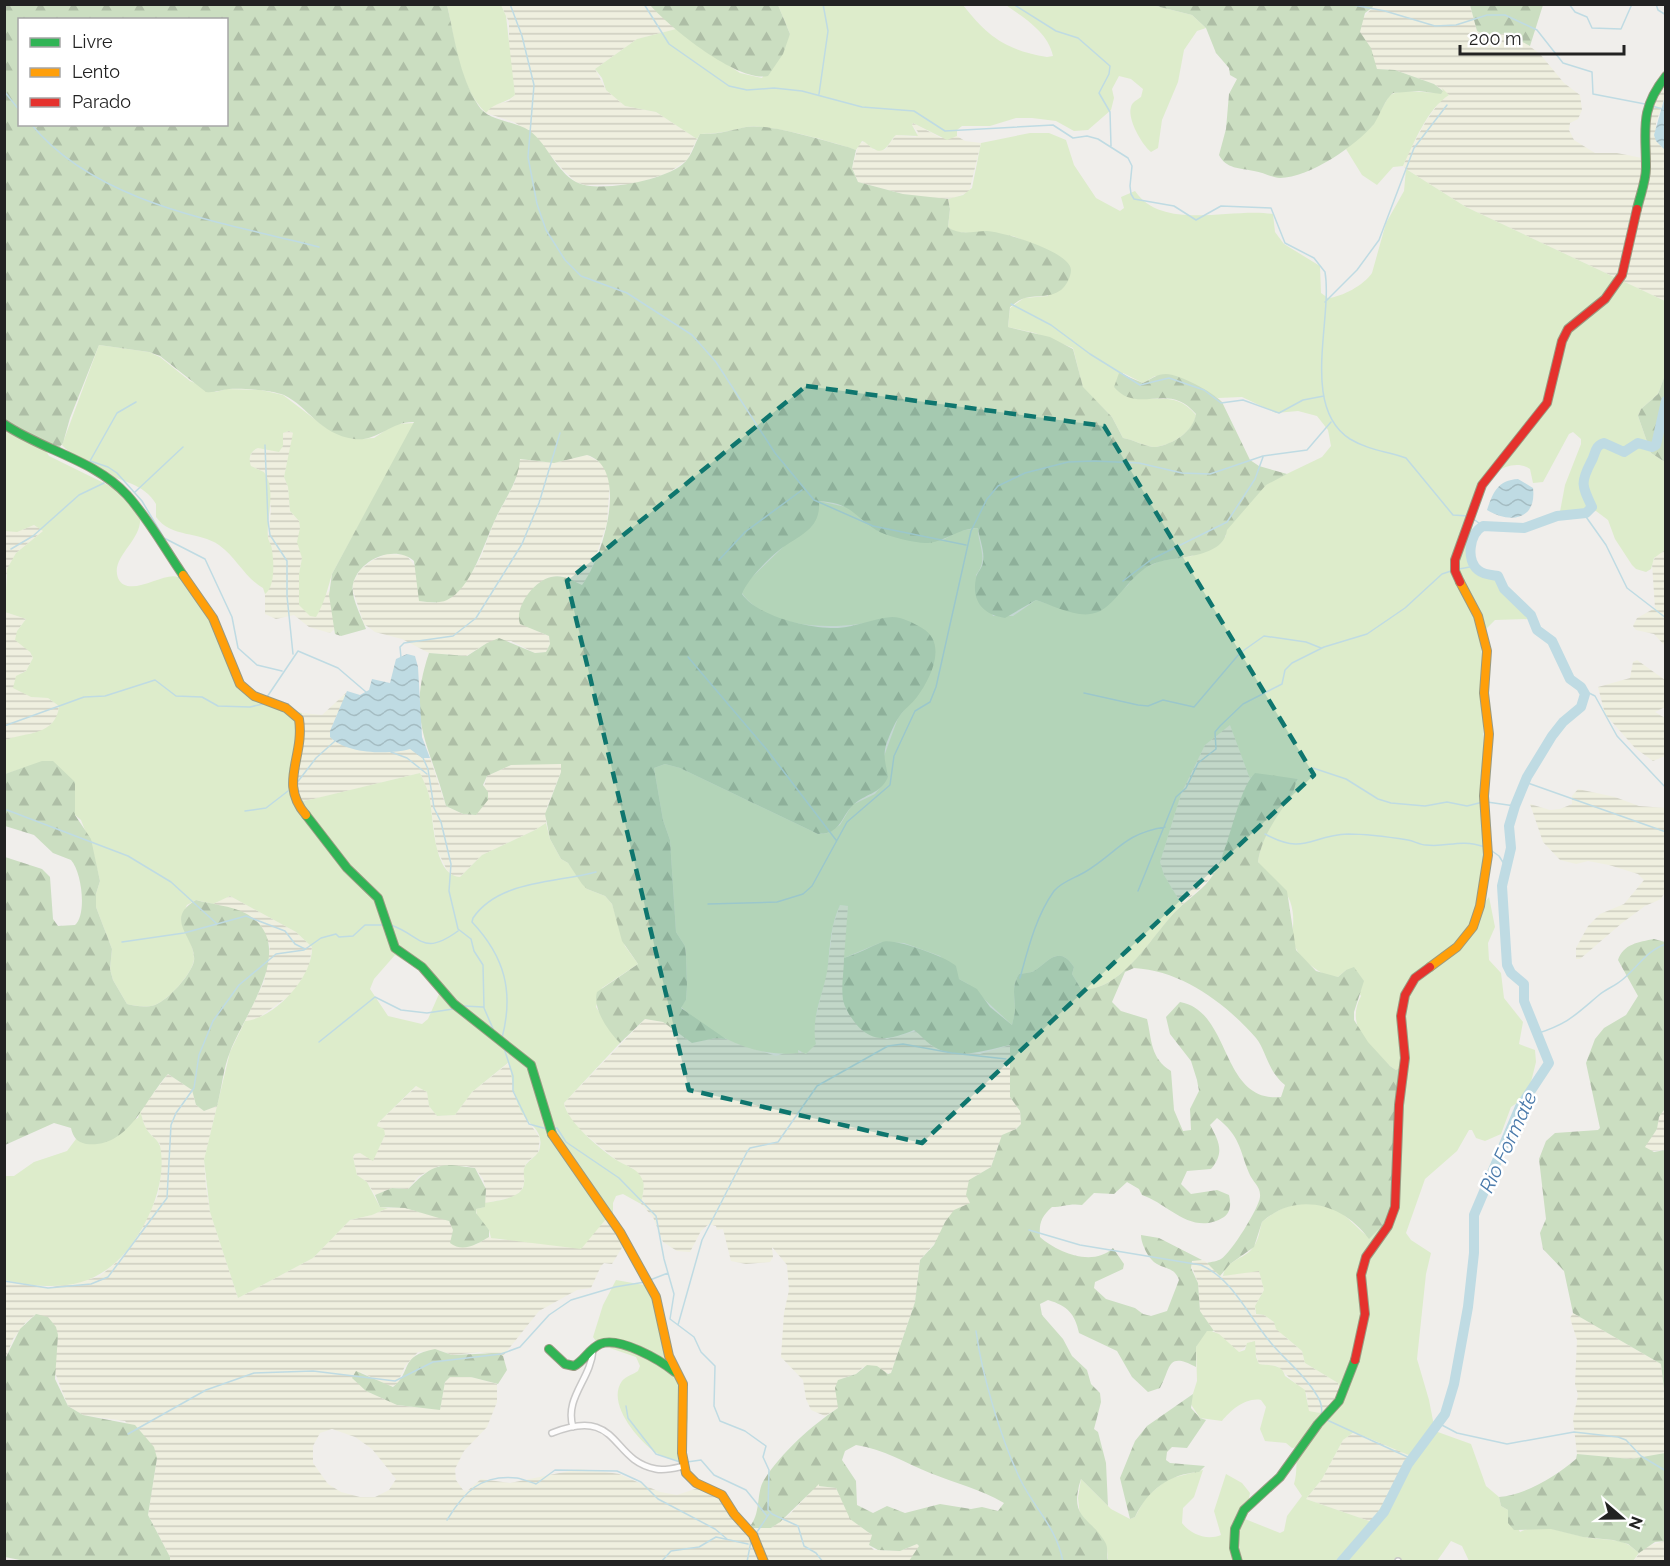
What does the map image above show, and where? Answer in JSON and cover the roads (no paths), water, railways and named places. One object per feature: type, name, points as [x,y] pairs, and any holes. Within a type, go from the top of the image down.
[{"type":"main road","points":[[1238,1562],[1234,1548],[1235,1529],[1244,1510],[1280,1477],[1318,1424],[1339,1401],[1352,1373],[1365,1314],[1361,1275],[1366,1257],[1388,1226],[1395,1207],[1399,1105],[1405,1058],[1401,1016],[1405,995],[1415,978],[1456,947],[1473,927],[1480,906],[1488,855],[1488,825],[1484,796],[1489,734],[1484,693],[1487,651],[1478,616],[1455,571],[1455,560],[1482,484],[1546,403],[1568,329],[1605,299],[1622,275],[1646,170],[1642,140],[1647,109],[1653,92],[1665,76]]},
{"type":"main road","points":[[4,424],[23,437],[54,449],[111,481],[127,495],[205,606],[218,629],[230,666],[240,684],[254,696],[286,708],[302,724],[302,737],[292,784],[296,801],[328,840],[347,868],[378,898],[395,948],[422,967],[454,1004],[531,1065],[536,1073],[546,1123],[554,1140],[620,1232],[659,1307],[669,1356],[681,1377],[685,1406],[684,1466],[686,1473],[696,1483],[722,1495],[753,1535],[764,1562]]},
{"type":"main road","points":[[549,1349],[565,1364],[574,1366],[599,1344],[607,1343],[657,1358],[681,1377]]},
{"type":"street","points":[[573,1427],[570,1404],[585,1379],[593,1350]]},
{"type":"street","points":[[552,1433],[590,1425],[601,1428],[636,1460],[650,1467],[663,1470],[684,1466]]},
{"type":"water","points":[[1665,96],[1665,150],[1656,141],[1654,135]]},
{"type":"water","points":[[1518,479],[1533,488],[1531,507],[1526,513],[1513,518],[1487,510],[1497,488],[1506,482]]},
{"type":"water","points":[[407,654],[415,656],[418,667],[422,737],[430,758],[422,758],[410,749],[368,752],[337,743],[330,737],[330,731],[347,691],[360,695],[369,690],[372,679],[390,683],[396,659]]},
{"type":"waterway","points":[[510,4],[522,36],[534,85],[528,157],[537,204],[546,230],[565,260],[581,276],[627,293],[692,335],[716,362],[775,453],[814,500],[873,526],[966,545]]},
{"type":"waterway","points":[[644,4],[669,44],[729,86],[747,90],[774,88],[802,91],[862,107],[914,111],[945,131],[1053,125],[1073,138],[1087,136],[1098,139],[1128,158],[1132,166],[1130,186],[1134,199],[1174,206],[1196,220],[1221,206],[1271,208],[1285,243],[1314,258],[1325,272],[1322,384],[1326,406],[1335,425],[1357,443],[1406,458],[1453,515],[1468,516]]},
{"type":"waterway","points":[[819,94],[828,31],[823,4]]},
{"type":"waterway","points":[[1013,4],[1056,31],[1078,38],[1110,66],[1109,74],[1099,93],[1110,112],[1111,146]]},
{"type":"waterway","points":[[1348,4],[1385,11],[1435,26],[1456,25],[1487,15],[1505,15],[1537,30],[1563,63],[1592,72],[1593,94],[1645,104]]},
{"type":"waterway","points":[[1569,4],[1575,12],[1587,17],[1592,28],[1621,29],[1632,4]]},
{"type":"waterway","points":[[1656,4],[1658,10],[1666,15]]},
{"type":"waterway","points":[[4,91],[18,108]]},
{"type":"waterway","points":[[1325,302],[1357,270],[1379,240],[1414,148],[1447,105]]},
{"type":"waterway","points":[[1652,106],[1666,110]]},
{"type":"waterway","points":[[33,126],[58,152],[90,174],[126,192],[164,207],[319,247]]},
{"type":"waterway","points":[[1011,304],[1051,325],[1090,354],[1140,385],[1169,378],[1204,390],[1221,403],[1243,400],[1279,413],[1303,400],[1324,396]]},
{"type":"waterway","name":"Rio Formate","points":[[1341,1562],[1384,1512],[1408,1464],[1445,1414],[1454,1384],[1468,1307],[1474,1253],[1474,1215],[1520,1107],[1549,1063],[1524,1001],[1524,984],[1511,973],[1507,965],[1502,886],[1511,848],[1509,826],[1527,777],[1552,736],[1563,722],[1581,707],[1585,694],[1581,687],[1570,679],[1552,641],[1537,630],[1531,615],[1504,589],[1498,576],[1483,573],[1474,566],[1471,554],[1472,541],[1483,526],[1524,528],[1557,516],[1586,513],[1592,507],[1584,489],[1584,480],[1597,448],[1604,443],[1624,452],[1638,443],[1652,447],[1656,445],[1666,401]]},
{"type":"waterway","points":[[136,402],[117,413],[90,461],[108,467],[117,473],[142,501],[164,538],[205,559],[232,617],[238,648],[257,665],[282,671]]},
{"type":"waterway","points":[[708,904],[777,902],[803,894],[812,886],[847,822],[890,785],[894,756],[915,711],[930,702],[936,687],[971,531],[987,499],[998,486],[1025,473],[1068,462],[1139,463],[1182,473],[1210,474],[1263,456],[1307,450],[1331,422]]},
{"type":"waterway","points":[[401,658],[400,647],[404,643],[453,636],[476,618],[522,544],[539,503],[560,433]]},
{"type":"waterway","points":[[265,445],[268,521],[270,535],[287,561],[287,596],[293,654]]},
{"type":"waterway","points":[[135,492],[183,447]]},
{"type":"waterway","points":[[1123,581],[1152,559],[1227,522],[1255,479],[1263,457]]},
{"type":"waterway","points":[[11,549],[33,536],[79,495],[104,483]]},
{"type":"waterway","points":[[719,560],[745,532],[802,490]]},
{"type":"waterway","points":[[1584,514],[1606,545],[1627,588],[1666,618]]},
{"type":"waterway","points":[[1472,518],[1483,526]]},
{"type":"waterway","points":[[1459,569],[1475,566]]},
{"type":"waterway","points":[[1138,891],[1176,797],[1186,788],[1198,763],[1216,749],[1215,732],[1220,726],[1243,704],[1282,684],[1285,670],[1292,663],[1324,647],[1367,634],[1405,608],[1442,574],[1451,571]]},
{"type":"waterway","points":[[1084,693],[1138,705],[1148,706],[1163,700],[1194,707],[1240,653],[1264,636],[1306,642],[1321,648]]},
{"type":"waterway","points":[[267,697],[298,651],[338,668],[366,692]]},
{"type":"waterway","points":[[688,657],[768,751],[836,840]]},
{"type":"waterway","points":[[4,726],[84,697],[105,696],[155,680],[176,696],[202,697],[218,706],[250,707],[263,704]]},
{"type":"waterway","points":[[1583,690],[1595,696],[1617,736],[1666,788]]},
{"type":"waterway","points":[[296,784],[316,758],[335,741]]},
{"type":"waterway","points":[[391,752],[407,758],[427,774]]},
{"type":"waterway","points":[[423,758],[428,769],[434,808],[441,822],[451,864],[449,891],[458,929],[471,939],[474,951],[483,965],[484,1008],[494,1031]]},
{"type":"waterway","points":[[1313,768],[1346,779],[1378,799],[1391,803],[1425,806],[1447,802],[1467,806],[1483,802]]},
{"type":"waterway","points":[[1525,782],[1666,832]]},
{"type":"waterway","points":[[245,811],[266,808],[288,791]]},
{"type":"waterway","points":[[1487,802],[1515,806]]},
{"type":"waterway","points":[[7,810],[128,856],[171,882],[216,923]]},
{"type":"waterway","points":[[1020,978],[1037,922],[1054,891],[1096,865],[1130,839],[1139,834],[1165,827]]},
{"type":"waterway","points":[[1265,834],[1279,840],[1299,844],[1348,834],[1393,838],[1434,846],[1467,843],[1485,847]]},
{"type":"waterway","points":[[1492,851],[1499,856],[1506,867]]},
{"type":"waterway","points":[[502,1038],[507,1005],[504,976],[492,948],[472,922],[473,918],[498,896],[513,890],[596,872]]},
{"type":"waterway","points":[[122,942],[184,933],[246,916],[285,931],[295,944],[305,949]]},
{"type":"waterway","points":[[4,1281],[48,1288],[91,1284],[108,1277],[167,1198],[171,1125],[176,1113],[194,1088],[199,1055],[213,1021],[239,985],[276,954],[304,950],[321,938],[336,934],[339,937],[353,936],[365,925],[383,925]]},
{"type":"waterway","points":[[391,925],[429,943],[437,943],[458,931]]},
{"type":"waterway","points":[[1536,1034],[1570,1018],[1622,980],[1653,950],[1666,944]]},
{"type":"waterway","points":[[319,1042],[375,997],[401,1010],[427,1013],[453,1009]]},
{"type":"waterway","points":[[464,1006],[483,1007]]},
{"type":"waterway","points":[[678,1325],[702,1240],[747,1152],[750,1148],[778,1142],[817,1086],[888,1046],[903,1044],[952,1053],[1006,1059]]},
{"type":"waterway","points":[[504,1048],[513,1076],[513,1091],[529,1124],[547,1129]]},
{"type":"waterway","points":[[552,1129],[557,1128],[566,1142],[619,1178],[656,1216],[664,1259],[674,1294],[670,1319],[694,1337],[701,1352],[715,1366],[714,1406],[720,1421],[745,1431],[766,1446],[763,1457],[769,1470],[768,1510],[798,1526],[804,1546],[816,1553],[823,1562]]},
{"type":"waterway","points":[[1029,1230],[1080,1245],[1201,1265],[1213,1272],[1232,1289],[1271,1343],[1311,1387],[1320,1402],[1321,1416]]},
{"type":"waterway","points":[[650,1280],[668,1273]]},
{"type":"waterway","points":[[128,1434],[206,1390],[254,1373],[313,1371],[395,1381],[433,1362],[501,1354],[520,1347],[549,1315],[571,1300],[615,1287],[645,1282]]},
{"type":"waterway","points":[[976,1331],[988,1387],[1006,1446],[1021,1481],[1056,1539],[1063,1562]]},
{"type":"waterway","points":[[626,1406],[628,1418],[656,1454],[680,1462]]},
{"type":"waterway","points":[[1327,1420],[1412,1459]]},
{"type":"waterway","points":[[1438,1423],[1457,1433],[1507,1444],[1574,1432],[1618,1437],[1626,1440],[1641,1456],[1666,1471]]},
{"type":"waterway","points":[[687,1462],[701,1460],[714,1475],[746,1490],[767,1516]]},
{"type":"waterway","points":[[447,1520],[467,1493],[493,1479],[517,1478],[536,1484],[555,1470],[617,1471],[641,1482],[658,1499],[715,1529],[727,1539]]},
{"type":"waterway","points":[[755,1535],[769,1514]]},
{"type":"waterway","points":[[661,1562],[671,1551],[699,1547],[716,1537],[748,1544]]},
{"type":"waterway","points":[[747,1562],[751,1541]]}]
